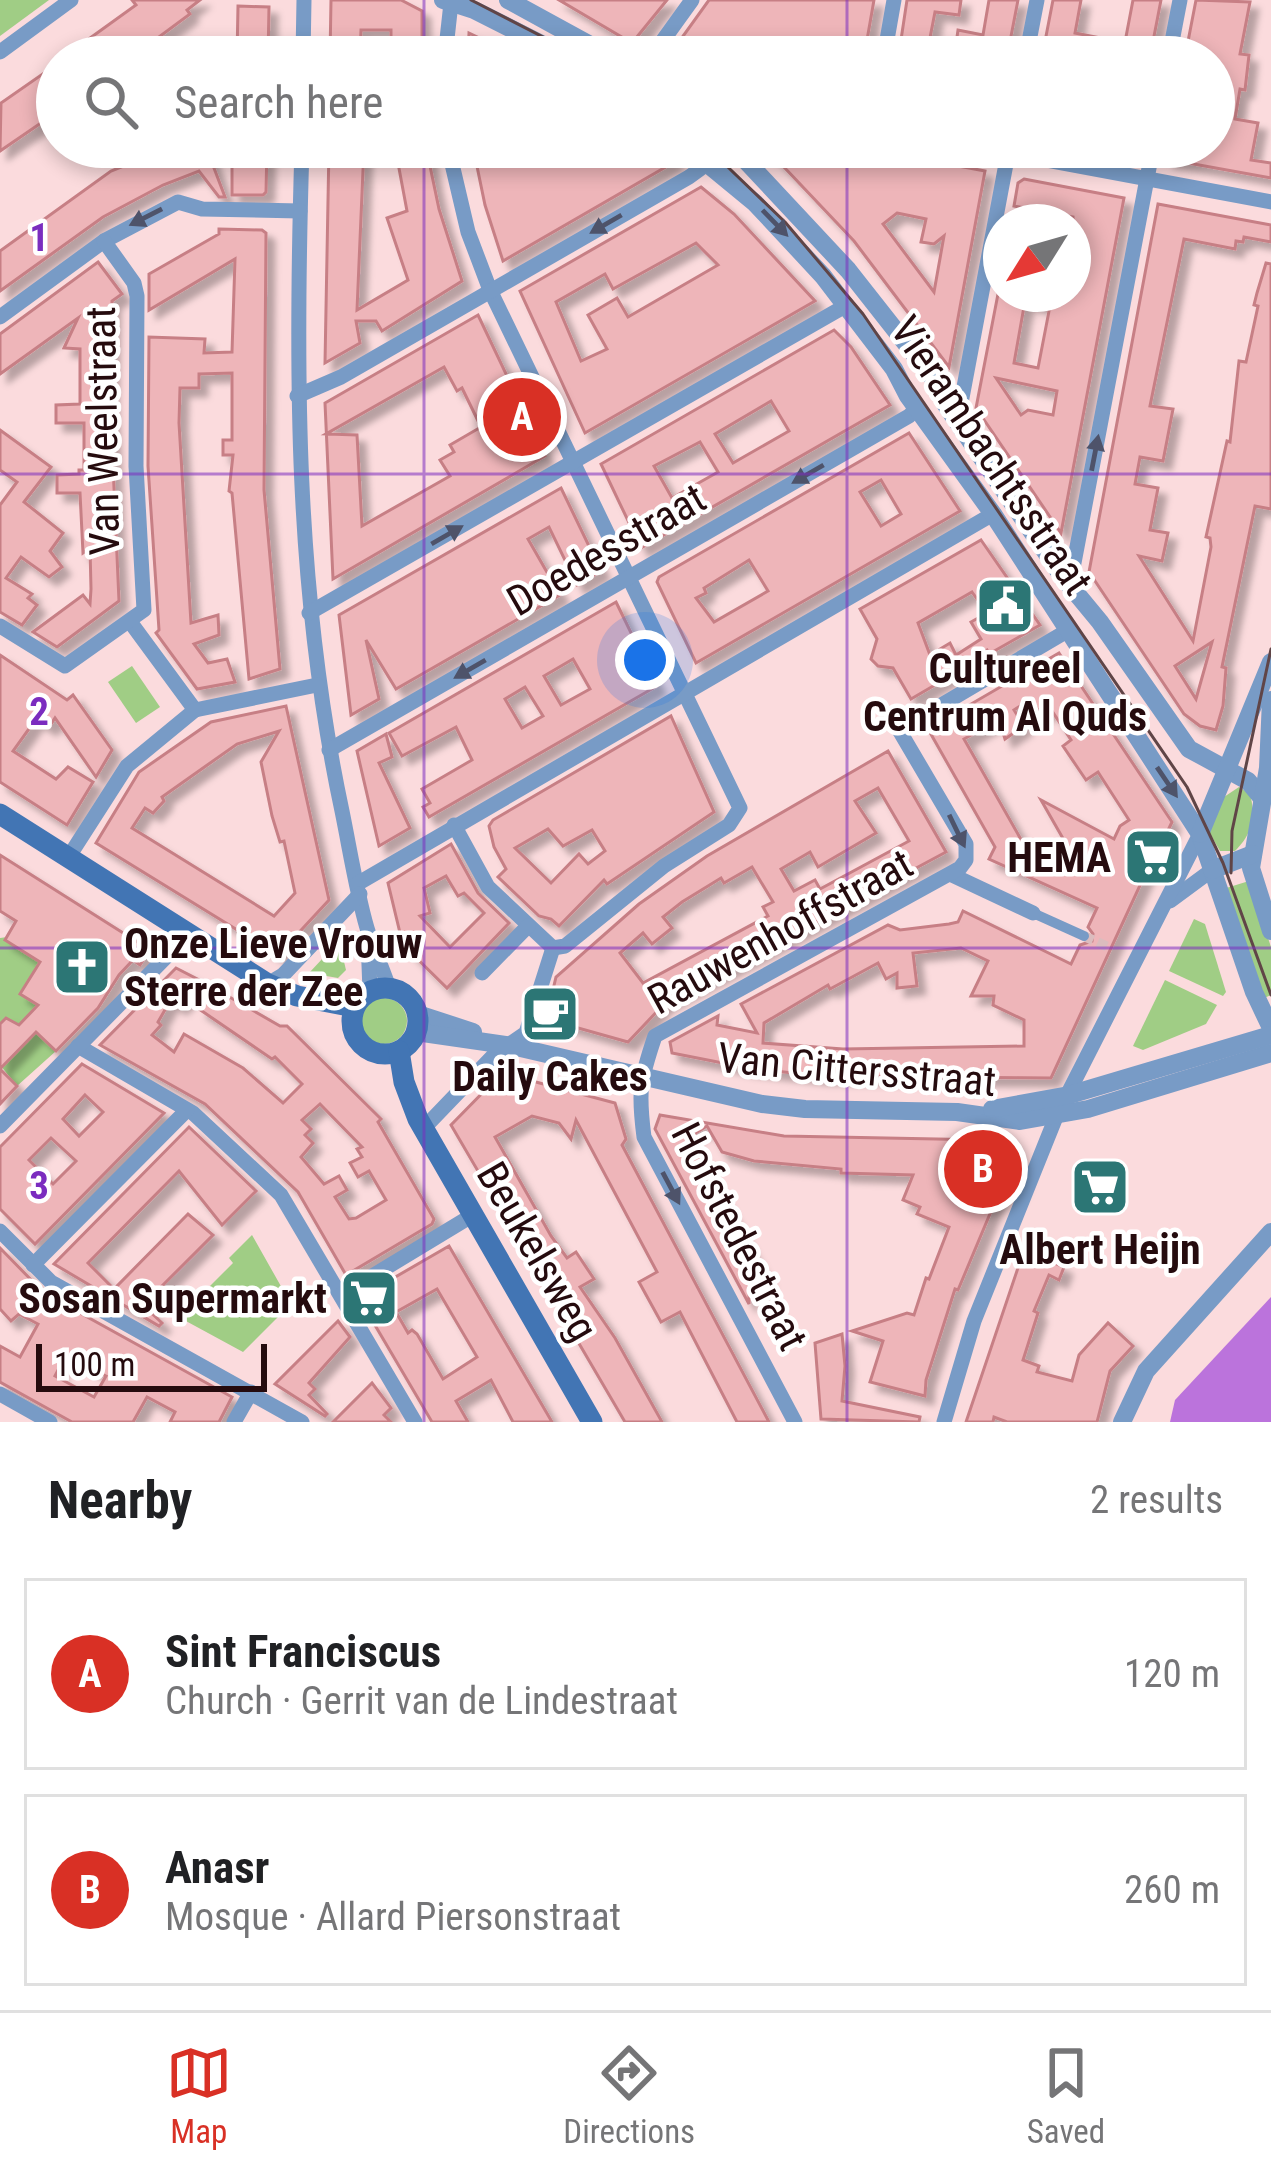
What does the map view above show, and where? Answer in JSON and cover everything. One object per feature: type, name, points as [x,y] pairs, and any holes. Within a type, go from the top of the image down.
[{"type":"main road","points":[[0,814],[268,984],[297,996],[366,1002],[407,997],[417,1023],[389,1052]]},
{"type":"main road","name":"Beukelsweg","points":[[366,1002],[360,1043],[389,1052],[394,1092],[421,1124],[592,1422]]},
{"type":"street","points":[[0,52],[71,0]]},
{"type":"street","points":[[303,36],[304,0]]},
{"type":"street","points":[[508,0],[574,36]]},
{"type":"street","points":[[666,36],[692,0]]},
{"type":"street","points":[[888,36],[894,0]]},
{"type":"street","points":[[1030,36],[1037,0]]},
{"type":"street","points":[[1173,36],[1180,0]]},
{"type":"street","points":[[446,36],[447,1],[525,36]]},
{"type":"street","points":[[301,168],[296,396],[309,613],[329,750],[368,930],[366,1002]]},
{"type":"street","points":[[453,168],[490,290],[740,808],[729,825],[664,866],[565,946],[553,948]]},
{"type":"street","points":[[296,396],[318,390],[689,177],[697,168]]},
{"type":"street","name":"Vierambachtsstraat","points":[[723,168],[847,305],[993,514],[1200,834],[1271,1032]]},
{"type":"street","name":"Vierambachtsstraat","points":[[754,168],[839,259],[956,407],[1062,576],[1189,749],[1250,782],[1262,799]]},
{"type":"street","points":[[956,407],[1004,168]]},
{"type":"street","points":[[1097,168],[1271,202]]},
{"type":"street","points":[[1062,576],[1073,568],[1149,168]]},
{"type":"street","points":[[0,317],[104,241],[178,202],[202,208],[300,211]]},
{"type":"street","name":"Van Weelstraat","points":[[104,241],[134,283],[137,296],[136,466],[144,610],[131,623]]},
{"type":"street","points":[[309,613],[847,305]]},
{"type":"street","name":"Doedesstraat","points":[[329,750],[917,408]]},
{"type":"street","points":[[268,984],[283,975],[359,889],[454,825],[993,514]]},
{"type":"street","points":[[0,626],[65,666],[131,623],[195,710]]},
{"type":"street","name":"Rauwenhoffstraat","points":[[640,1078],[655,1036],[952,875],[966,860],[966,844],[899,730],[1067,631]]},
{"type":"street","points":[[944,1422],[974,1321],[1056,1117],[1200,834],[1271,662]]},
{"type":"street","points":[[68,858],[134,758],[195,710],[317,685]]},
{"type":"street","points":[[1271,700],[1268,768],[1252,854],[1252,874],[1271,931]]},
{"type":"street","points":[[454,825],[488,886],[553,948]]},
{"type":"street","points":[[1163,906],[1212,869],[1252,854]]},
{"type":"street","points":[[952,875],[1084,936]]},
{"type":"street","points":[[482,974],[528,926]]},
{"type":"street","points":[[0,1126],[173,950],[184,933]]},
{"type":"street","points":[[421,1124],[495,1054],[526,1033],[553,948]]},
{"type":"street","name":"Van Cittersstraat","points":[[417,1023],[718,1096],[805,1109],[957,1112],[1020,1120],[1056,1117],[1271,1053]]},
{"type":"street","points":[[957,1112],[1028,1105],[1070,1095],[1271,1032]]},
{"type":"street","points":[[78,1046],[187,1110],[281,1195],[415,1422]]},
{"type":"street","name":"Hofstedestraat","points":[[640,1078],[644,1137],[795,1422]]},
{"type":"street","points":[[33,1265],[187,1110]]},
{"type":"street","points":[[340,1295],[473,1215]]},
{"type":"street","points":[[0,1231],[51,1282],[302,1422]]},
{"type":"street","points":[[1122,1422],[1146,1372],[1271,1232]]},
{"type":"street","points":[[234,1422],[251,1392]]},
{"type":"street","points":[[0,1394],[50,1422]]},
{"type":"green space","points":[[0,0],[49,0],[0,36]]},
{"type":"green space","points":[[132,666],[160,707],[136,723],[108,682]]},
{"type":"green space","points":[[1239,787],[1250,794],[1251,825],[1235,851],[1220,851],[1209,832],[1224,797]]},
{"type":"green space","points":[[1249,881],[1271,947],[1271,995],[1262,999],[1223,889]]},
{"type":"green space","points":[[1194,919],[1205,924],[1226,992],[1223,996],[1169,971]]},
{"type":"green space","points":[[59,930],[23,989],[46,1004],[24,1020],[56,1051],[17,1086],[0,1065],[0,938]]},
{"type":"green space","points":[[339,941],[346,970],[338,978],[309,973]]},
{"type":"green space","points":[[1165,980],[1217,1005],[1206,1024],[1143,1050],[1133,1046]]},
{"type":"green space","points":[[384,998],[400,1005],[407,1021],[400,1037],[384,1044],[368,1037],[361,1021],[368,1005]]},
{"type":"green space","points":[[252,1235],[291,1304],[243,1352],[173,1314],[233,1263],[229,1258]]},
{"type":"shaded area","points":[[1271,1297],[1271,1422],[1170,1422],[1175,1400]]},
{"type":"building","points":[[132,0],[200,0],[187,10],[190,14],[160,36],[93,36],[136,5]]},
{"type":"building","points":[[331,0],[401,0],[422,11],[422,36],[361,30],[361,36],[330,36]]},
{"type":"building","points":[[559,0],[667,0],[638,36],[620,36]]},
{"type":"building","points":[[709,0],[874,0],[868,36],[683,36]]},
{"type":"building","points":[[907,0],[961,0],[959,15],[935,12],[930,36],[902,36]]},
{"type":"building","points":[[989,0],[1018,0],[1011,36],[957,36],[958,30],[983,35]]},
{"type":"building","points":[[1053,0],[1081,0],[1075,33],[1092,36],[1046,36]]},
{"type":"building","points":[[1133,0],[1161,0],[1154,36],[1126,36]]},
{"type":"building","points":[[1196,0],[1250,2],[1240,54],[1249,55],[1245,90],[1240,89],[1235,119],[1235,36],[1189,36]]},
{"type":"building","points":[[238,6],[269,7],[268,36],[237,36]]},
{"type":"building","points":[[36,79],[36,126],[0,151],[1,103]]},
{"type":"building","points":[[1235,119],[1258,123],[1251,160],[1271,163],[1271,178],[1216,168],[1235,168]]},
{"type":"building","points":[[214,168],[225,197],[219,197],[199,171],[163,185],[103,217],[0,291],[0,251],[111,171]]},
{"type":"building","points":[[232,168],[267,168],[263,195],[232,195]]},
{"type":"building","points":[[329,168],[363,168],[357,310],[408,280],[387,218],[407,211],[399,168],[430,168],[462,281],[382,331],[376,321],[356,321],[360,343],[325,363]]},
{"type":"building","points":[[477,168],[664,168],[503,261]]},
{"type":"building","points":[[785,168],[985,171],[949,367],[854,241]],"holes":[[[897,213],[926,219],[921,242],[934,244],[944,236],[934,292],[883,224]]]},
{"type":"building","points":[[1024,179],[1124,198],[1061,533],[976,408],[995,312],[1023,312],[1014,363],[1038,368],[1049,312],[1091,312],[1091,204],[1014,204],[1018,183]],"holes":[[[996,378],[1057,391],[1053,415],[1028,410],[1021,415]]]},
{"type":"building","points":[[701,187],[734,214],[815,301],[585,433],[520,291]],"holes":[[[696,243],[718,265],[628,317],[617,298],[588,315],[607,349],[581,361],[556,302],[605,274],[613,289]]]},
{"type":"building","points":[[1158,204],[1271,225],[1271,242],[1244,237],[1243,242],[1236,241],[1235,249],[1184,239],[1150,406],[1173,409],[1163,461],[1140,457],[1135,484],[1158,488],[1150,530],[1168,533],[1162,561],[1139,556],[1193,641],[1211,547],[1206,537],[1230,442],[1239,361],[1246,362],[1257,293],[1266,263],[1271,264],[1271,509],[1255,506],[1222,667],[1226,668],[1223,706],[1216,730],[1184,714],[1089,572]],"holes":[[[1212,642],[1196,699],[1175,666]]]},
{"type":"building","points":[[219,229],[266,233],[264,490],[280,669],[249,679],[229,491],[233,455],[223,455],[223,440],[232,440],[232,373],[199,374],[199,388],[180,388],[191,623],[218,615],[219,635],[194,644],[208,663],[227,659],[235,682],[197,689],[156,633],[148,466],[149,337],[205,339],[204,353],[232,352],[235,259],[149,310],[149,274],[219,234]]},
{"type":"building","points":[[98,262],[122,294],[112,301],[110,397],[119,601],[57,647],[33,632],[83,595],[90,604],[91,589],[90,548],[83,553],[80,493],[57,493],[57,475],[84,470],[84,423],[56,423],[56,405],[80,404],[80,349],[64,348],[78,318],[0,374],[0,334]]},
{"type":"building","points":[[478,315],[545,456],[333,579],[326,434],[325,403]],"holes":[[[444,367],[457,391],[462,388],[481,427],[450,445],[454,452],[440,460],[450,476],[362,526],[357,435],[326,434]]]},
{"type":"building","points":[[834,330],[890,405],[641,548],[601,464]],"holes":[[[771,401],[789,431],[733,463],[715,434]],[[700,442],[718,472],[672,498],[654,466]]]},
{"type":"building","points":[[0,430],[51,467],[24,502],[63,533],[50,551],[62,567],[49,577],[21,557],[6,578],[32,594],[28,598],[37,605],[22,625],[0,612],[0,505],[17,482],[0,470]]},
{"type":"building","points":[[909,433],[960,511],[696,663],[657,582]],"holes":[[[881,480],[901,514],[881,526],[860,492]],[[749,560],[768,591],[714,622],[696,598]]]},
{"type":"building","points":[[561,488],[601,571],[577,585],[549,527],[528,539],[560,595],[396,689],[366,640],[379,699],[351,715],[339,615]]},
{"type":"building","points":[[981,540],[1040,625],[962,664],[964,668],[911,699],[893,668],[878,666],[871,659],[877,639],[860,609]],"holes":[[[972,592],[987,613],[971,622],[981,639],[956,655],[950,643],[930,655],[918,623]]]},
{"type":"building","points":[[616,602],[657,686],[429,817],[423,807],[430,803],[422,789],[472,760],[456,727],[402,756],[389,733]],"holes":[[[573,659],[590,689],[561,705],[544,676]],[[525,687],[543,716],[522,728],[505,699]]]},
{"type":"building","points":[[1059,653],[1172,822],[1161,845],[1161,858],[1154,855],[1051,1078],[820,1076],[672,1053],[670,1042],[718,1016],[717,1025],[757,1033],[741,1004],[888,925],[900,930],[949,924],[958,922],[963,911],[1071,964],[1080,945],[1092,941],[1088,927],[1097,908],[989,859],[995,847],[928,729]],"holes":[[[1031,699],[1041,715],[1050,708],[1071,740],[1063,746],[1086,780],[1098,772],[1129,820],[1114,839],[1041,800],[1081,870],[1023,843],[964,739],[994,722],[1000,723],[1005,739],[1024,726],[1014,710]],[[961,948],[988,961],[971,996],[994,996],[993,1005],[1024,1020],[1024,1046],[843,1049],[763,1043],[764,1023],[828,985],[830,989],[878,963],[886,979],[897,973],[897,988],[917,986],[913,953]]]},
{"type":"building","points":[[0,655],[67,700],[73,695],[112,750],[96,777],[55,718],[49,727],[36,719],[13,751],[56,779],[68,767],[93,782],[67,825],[0,782]]},
{"type":"building","points":[[286,706],[329,900],[278,955],[96,843],[139,772],[211,722]],"holes":[[[279,731],[261,762],[295,893],[274,916],[132,828],[145,808],[153,813],[164,801],[162,797],[237,744]]]},
{"type":"building","points":[[671,716],[714,812],[607,884],[604,880],[559,926],[539,916],[498,877],[506,869],[494,847],[489,826]],"holes":[[[548,829],[563,846],[592,830],[605,851],[588,864],[579,854],[551,883],[515,848]]]},
{"type":"building","points":[[386,734],[392,757],[379,763],[410,828],[379,846],[357,751]]},
{"type":"building","points":[[888,751],[946,852],[665,1003],[628,1042],[546,1019],[556,977],[639,904],[707,856]],"holes":[[[878,788],[909,841],[820,889],[815,880],[794,891],[781,869],[810,852],[818,867],[876,833],[855,801]],[[752,867],[773,902],[763,907],[768,916],[643,983],[620,953],[643,933],[652,944],[672,928],[663,917],[682,902],[721,878],[724,883]]]},
{"type":"building","points":[[451,844],[478,893],[509,923],[447,988],[393,935],[400,933],[388,883]],"holes":[[[446,876],[458,896],[464,893],[484,913],[450,947],[420,916],[430,913],[424,888]]]},
{"type":"building","points":[[0,855],[150,950],[140,965],[133,960],[119,975],[98,1008],[56,1051],[36,1032],[0,1069],[0,1024],[6,1018],[19,1025],[38,1005],[20,994],[40,962],[5,940],[16,921],[0,911]]},
{"type":"building","points":[[176,968],[203,982],[179,1006],[170,1001],[152,1035],[174,1052],[184,1034],[243,1068],[283,1103],[302,1084],[275,1057],[199,1009],[212,987],[287,1026],[381,1119],[378,1122],[434,1219],[432,1224],[346,1275],[298,1192],[205,1104],[100,1045]],"holes":[[[320,1104],[362,1147],[357,1149],[362,1157],[350,1163],[358,1177],[369,1171],[386,1200],[349,1219],[335,1197],[347,1190],[339,1176],[324,1184],[301,1157],[313,1143],[305,1135],[311,1129],[302,1120]]]},
{"type":"building","points":[[82,1064],[164,1113],[35,1244],[0,1209],[0,1147]],"holes":[[[85,1095],[103,1112],[79,1136],[63,1119]],[[51,1138],[76,1161],[53,1184],[29,1160]]]},
{"type":"building","points":[[0,1069],[17,1086],[0,1104]]},
{"type":"building","points":[[502,1073],[615,1103],[626,1139],[622,1145],[769,1422],[737,1422],[680,1312],[661,1322],[639,1282],[657,1272],[576,1120],[571,1139],[559,1123],[532,1116],[495,1137],[551,1236],[567,1258],[576,1252],[594,1279],[580,1287],[662,1422],[625,1422],[451,1125]]},
{"type":"building","points":[[660,1115],[784,1136],[987,1140],[987,1147],[1001,1147],[1004,1163],[997,1197],[955,1289],[925,1396],[870,1382],[883,1341],[852,1331],[907,1313],[914,1315],[929,1279],[949,1227],[917,1214],[920,1207],[903,1200],[913,1175],[841,1173],[841,1169],[754,1161],[722,1152],[707,1126],[689,1137],[766,1280],[762,1292],[749,1288],[749,1304],[655,1129]]},
{"type":"building","points":[[189,1127],[256,1191],[222,1225],[179,1171],[88,1263],[114,1289],[188,1214],[213,1235],[143,1305],[162,1323],[159,1326],[54,1264]]},
{"type":"building","points":[[449,1246],[552,1422],[513,1422],[491,1380],[456,1401],[468,1422],[432,1422],[359,1298]],"holes":[[[437,1289],[477,1357],[443,1379],[417,1334],[408,1333],[396,1312]]]},
{"type":"building","points":[[0,1248],[44,1293],[232,1397],[219,1422],[170,1422],[175,1412],[147,1397],[133,1422],[72,1422],[0,1382],[0,1346],[20,1357],[38,1324],[19,1314],[11,1321],[0,1309]],"holes":[[[66,1355],[106,1376],[94,1397],[55,1376]]]},
{"type":"building","points":[[1024,1250],[1064,1267],[1059,1280],[1049,1275],[1034,1311],[1038,1313],[1023,1360],[1039,1366],[1037,1372],[1072,1381],[1079,1355],[1108,1323],[1133,1346],[1110,1371],[1097,1422],[1007,1422],[994,1417],[993,1422],[966,1422]]},
{"type":"building","points":[[338,1321],[350,1337],[309,1383],[315,1389],[309,1395],[325,1416],[275,1384]]},
{"type":"building","points":[[842,1334],[842,1401],[920,1417],[919,1422],[821,1419],[815,1343]]},
{"type":"building","points":[[372,1383],[391,1408],[384,1415],[391,1422],[333,1422]]},
{"type":"tunnel","points":[[1084,936],[1110,948]]},
{"type":"tram line","points":[[471,0],[541,36]]},
{"type":"tram line","points":[[729,168],[785,222],[863,314],[1187,787],[1223,863],[1271,995]]},
{"type":"tram line","points":[[1231,873],[1232,831],[1271,649]]},
{"type":"place","name":"Sint Franciscus","points":[[522,417]]},
{"type":"place","name":"Cultureel Centrum Al Quds","points":[[1005,606]]},
{"type":"place","name":"HEMA","points":[[1153,857]]},
{"type":"place","name":"Onze Lieve Vrouw Sterre der Zee","points":[[82,967]]},
{"type":"place","name":"Daily Cakes","points":[[550,1014]]},
{"type":"place","name":"Anasr","points":[[983,1169]]},
{"type":"place","name":"Albert Heijn","points":[[1100,1187]]},
{"type":"place","name":"Sosan Supermarkt","points":[[369,1298]]}]
